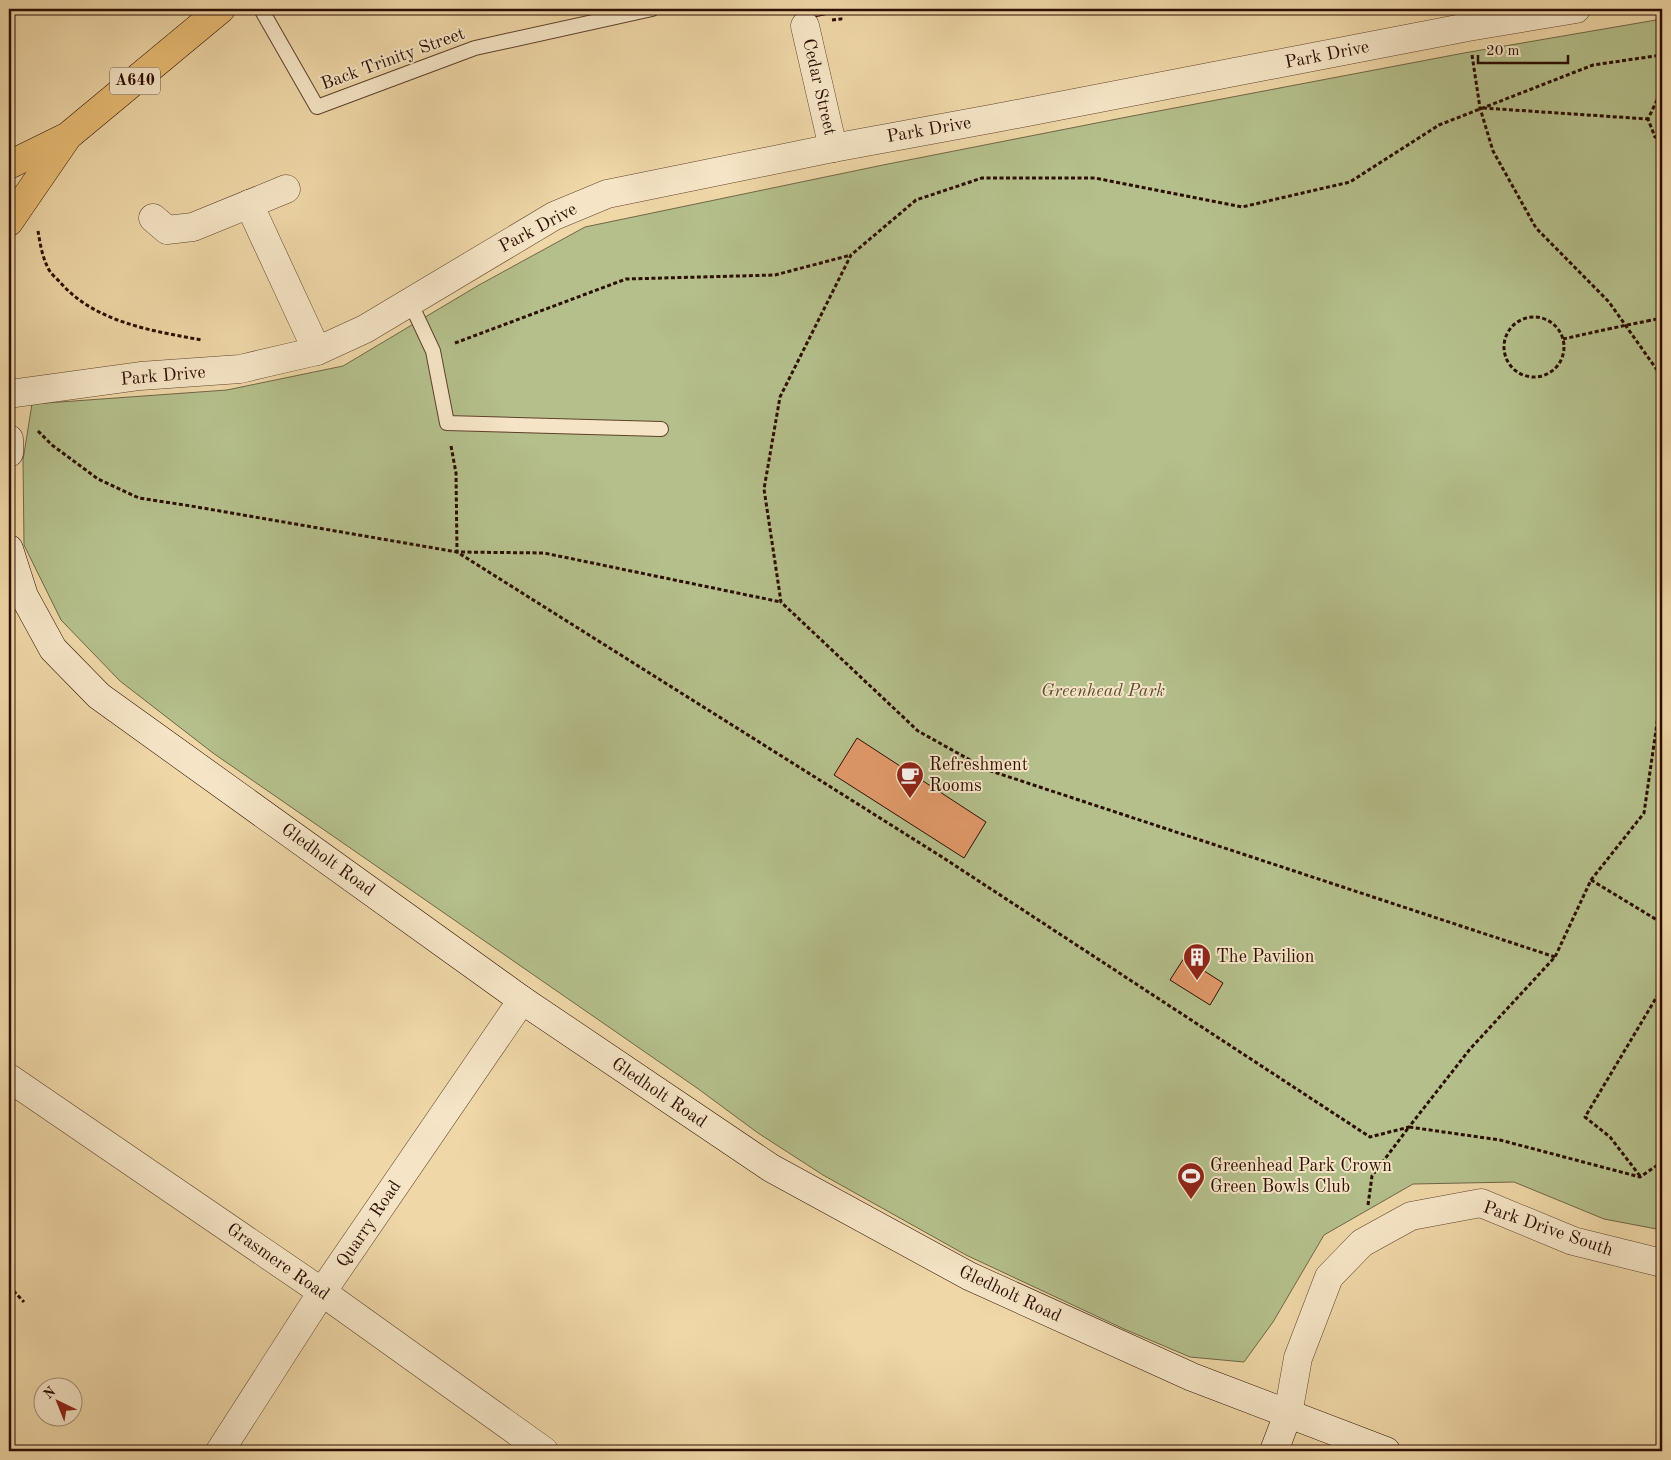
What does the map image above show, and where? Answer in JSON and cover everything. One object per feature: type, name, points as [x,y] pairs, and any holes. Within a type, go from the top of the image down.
[{"type":"highway","name":"A640","points":[[9,165],[68,136],[221,9]]},
{"type":"highway","name":"A640","points":[[9,222],[68,136]]},
{"type":"street","name":"Park Drive","points":[[9,394],[140,376],[240,369],[316,350],[365,329],[554,216],[607,194],[832,148],[996,118],[1467,18],[1576,9]]},
{"type":"street","name":"Cedar Street","points":[[805,26],[832,148]]},
{"type":"street","points":[[153,218],[167,230],[194,227],[286,189]]},
{"type":"street","points":[[249,204],[316,350]]},
{"type":"street","points":[[9,439],[9,453]]},
{"type":"street","name":"Gledholt Road","points":[[9,550],[16,596],[53,649],[99,696],[522,1000],[771,1168],[969,1276],[1192,1377],[1386,1451]]},
{"type":"street","name":"Quarry Road","points":[[220,1451],[322,1292],[522,1000]]},
{"type":"street","name":"Grasmere Road","points":[[9,1078],[322,1292],[544,1451]]},
{"type":"street","name":"Park Drive South","points":[[1274,1451],[1288,1414],[1298,1358],[1329,1277],[1362,1243],[1411,1216],[1481,1203],[1573,1241],[1662,1263]]},
{"type":"lane","name":"Back Trinity Street","points":[[261,9],[317,107],[475,48],[652,9]]},
{"type":"lane","points":[[410,302],[433,351],[447,423],[661,429]]},
{"type":"path","points":[[1467,18],[1480,108],[1493,151],[1536,228],[1609,302],[1662,377]]},
{"type":"path","points":[[780,602],[764,489],[780,397],[851,255],[916,200],[982,178],[1095,178],[1242,207],[1350,182],[1439,125],[1593,65],[1662,55]]},
{"type":"path","points":[[1662,96],[1658,98],[1648,118],[1655,137],[1662,139]]},
{"type":"path","points":[[1480,108],[1648,118]]},
{"type":"path","points":[[36,183],[36,214],[41,247],[48,269],[70,294],[109,317],[152,330],[210,342]]},
{"type":"path","points":[[433,351],[626,279],[775,275],[851,255]]},
{"type":"path","points":[[1526,318],[1544,318],[1553,323],[1563,339],[1564,350],[1562,360],[1547,375],[1526,377],[1517,373],[1504,356],[1505,336],[1517,321],[1526,318]]},
{"type":"path","points":[[1563,339],[1662,318]]},
{"type":"path","points":[[447,423],[456,473],[457,552]]},
{"type":"path","points":[[33,426],[52,445],[98,479],[139,498],[457,552],[544,553],[780,602],[918,731],[988,770],[1555,957]]},
{"type":"path","points":[[457,552],[942,857],[1370,1138],[1409,1127],[1500,1140],[1640,1177],[1662,1162]]},
{"type":"path","points":[[1362,1243],[1372,1176],[1470,1049],[1555,957],[1591,880],[1644,813],[1662,689]]},
{"type":"path","points":[[1591,880],[1662,923]]},
{"type":"path","points":[[1640,1177],[1610,1137],[1584,1117],[1662,988]]},
{"type":"path","points":[[9,1286],[24,1302]]},
{"type":"green space","name":"Greenhead Park","points":[[1662,19],[1662,1230],[1604,1219],[1514,1182],[1413,1184],[1324,1235],[1273,1322],[1244,1362],[1190,1357],[1124,1329],[966,1255],[823,1175],[758,1133],[697,1088],[213,753],[120,681],[61,620],[24,545],[23,460],[32,404],[227,390],[343,366],[479,285],[585,227],[1127,117],[1464,53]]},
{"type":"building","points":[[807,9],[833,9],[834,13],[809,18]]},
{"type":"building","name":"Refreshment Rooms","points":[[857,738],[986,822],[964,858],[834,775]]},
{"type":"building","name":"The Pavilion","points":[[1184,958],[1223,983],[1210,1005],[1170,980]]},
{"type":"place","name":"Refreshment Rooms","points":[[910,799]]},
{"type":"place","name":"The Pavilion","points":[[1197,981]]},
{"type":"place","name":"Greenhead Park Crown Green Bowls Club","points":[[1191,1200]]}]
